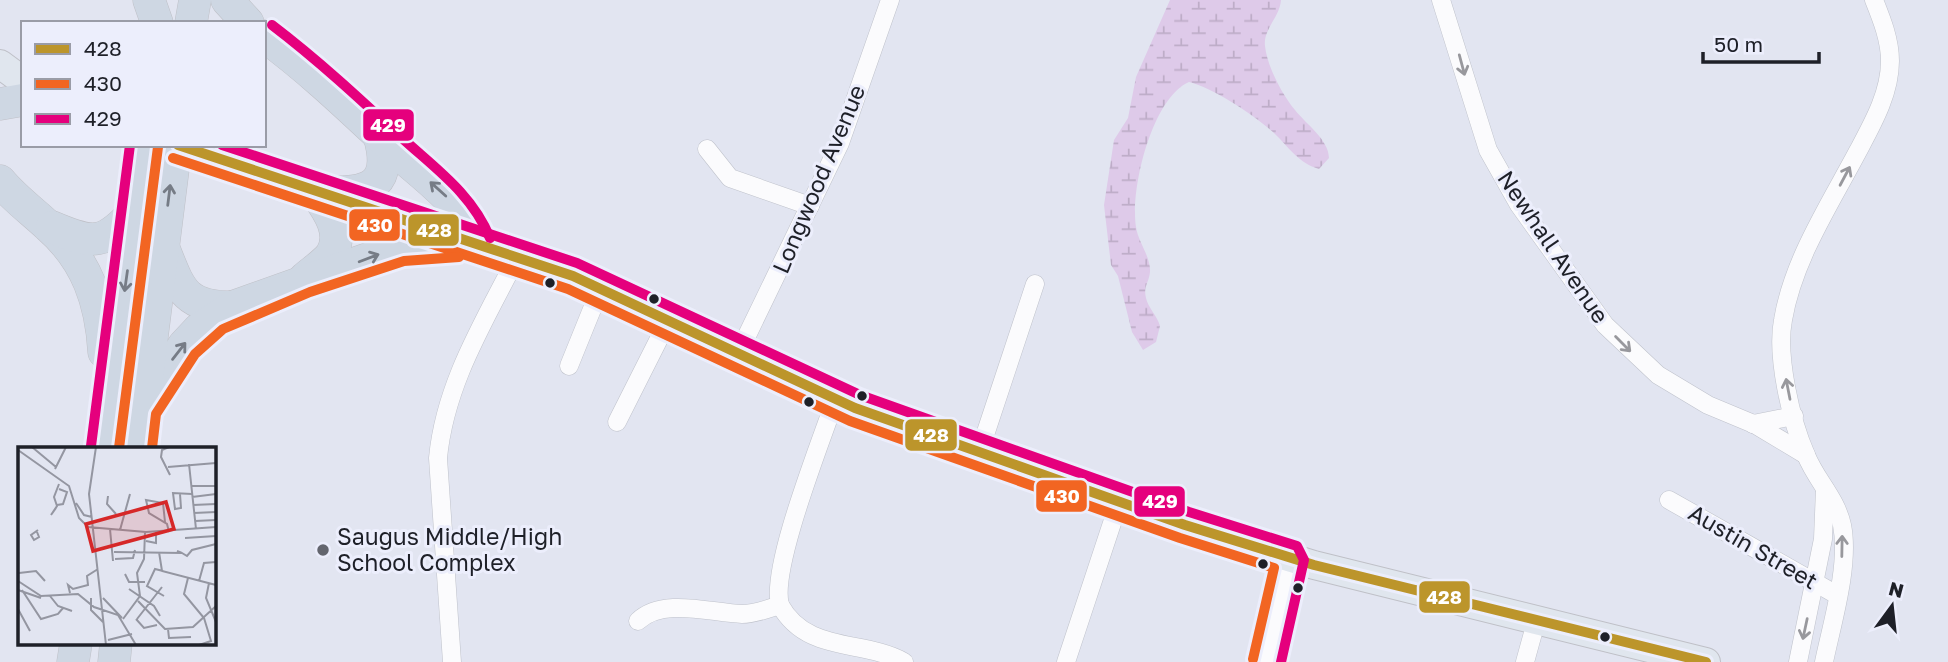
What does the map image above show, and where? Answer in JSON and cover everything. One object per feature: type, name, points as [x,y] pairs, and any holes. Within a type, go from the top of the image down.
[{"type":"highway","points":[[149,0],[158,21]]},
{"type":"highway","points":[[159,21],[162,0]]},
{"type":"highway","points":[[191,21],[195,0]]},
{"type":"highway","points":[[227,0],[246,21]]},
{"type":"highway","points":[[143,409],[184,345],[199,329],[232,307],[304,279],[401,247],[477,243],[465,217],[449,199],[266,38]]},
{"type":"highway","points":[[0,104],[21,100]]},
{"type":"highway","points":[[315,192],[355,193],[372,186],[384,163],[379,135]]},
{"type":"highway","points":[[105,447],[144,147]]},
{"type":"highway","points":[[138,447],[176,147]]},
{"type":"highway","points":[[0,181],[49,226],[76,257],[96,295],[102,319],[109,417]]},
{"type":"highway","points":[[304,279],[331,255],[335,240],[334,224],[315,192]]},
{"type":"highway","points":[[49,226],[81,239],[100,239],[113,234],[135,211]]},
{"type":"highway","points":[[163,246],[185,295],[209,307],[232,307]]},
{"type":"highway","points":[[74,662],[76,644]]},
{"type":"highway","points":[[114,662],[116,644]]},
{"type":"main road","points":[[0,64],[21,80]]},
{"type":"main road","points":[[182,147],[477,243],[601,287],[835,400],[1119,502],[1290,558],[1536,622],[1706,662]]},
{"type":"street","name":"Longwood Avenue","points":[[738,354],[847,125],[890,0]]},
{"type":"street","name":"Newhall Avenue","points":[[1441,0],[1489,150],[1519,205],[1601,320],[1658,374],[1708,405],[1753,424],[1806,455]]},
{"type":"street","points":[[1824,662],[1837,595],[1843,538],[1837,511],[1806,455],[1794,416],[1782,342],[1783,316],[1803,256],[1871,127],[1885,90],[1890,61],[1888,41],[1874,0]]},
{"type":"street","points":[[708,149],[723,173],[734,181],[810,206]]},
{"type":"street","points":[[453,662],[438,458],[441,425],[462,365],[517,257]]},
{"type":"street","points":[[979,453],[1035,284]]},
{"type":"street","points":[[569,366],[601,287]]},
{"type":"street","points":[[617,422],[669,319]]},
{"type":"street","points":[[835,400],[783,558],[777,587],[780,605],[790,620],[811,635],[838,646],[883,653],[904,662]]},
{"type":"street","points":[[1753,424],[1794,416]]},
{"type":"street","points":[[1798,662],[1823,539],[1825,489]]},
{"type":"street","name":"Austin Street","points":[[1669,500],[1837,595]]},
{"type":"street","points":[[1066,662],[1119,502]]},
{"type":"street","points":[[1267,662],[1290,558]]},
{"type":"street","points":[[638,621],[644,616],[678,608],[744,614],[780,605]]},
{"type":"street","points":[[1525,662],[1536,622]]},
{"type":"green space","points":[[1170,0],[1281,0],[1265,40],[1269,62],[1285,96],[1321,139],[1329,158],[1319,169],[1306,163],[1236,104],[1199,85],[1189,82],[1176,91],[1154,125],[1140,169],[1137,191],[1136,227],[1150,266],[1145,294],[1160,326],[1156,342],[1143,350],[1132,332],[1118,276],[1111,265],[1104,205],[1114,140],[1128,118],[1136,77]]},
{"type":"transit line","name":"429","points":[[272,25],[338,80],[452,183],[473,208],[490,238]]},
{"type":"transit line","name":"429","points":[[91,446],[130,147]]},
{"type":"transit line","name":"430","points":[[119,447],[158,147]]},
{"type":"transit line","name":"428","points":[[184,147],[573,276],[855,408],[1185,525],[1314,565],[1706,662]]},
{"type":"transit line","name":"429","points":[[228,147],[577,263],[860,395],[1189,512],[1297,546],[1304,560],[1281,662]]},
{"type":"transit line","name":"430","points":[[173,158],[568,289],[850,421],[1180,538],[1274,568],[1253,659]]},
{"type":"transit line","name":"430","points":[[152,447],[156,414],[195,354],[223,329],[310,292],[404,261],[459,257]]},
{"type":"place","name":"Saugus Middle/High School Complex","points":[[323,550]]}]
